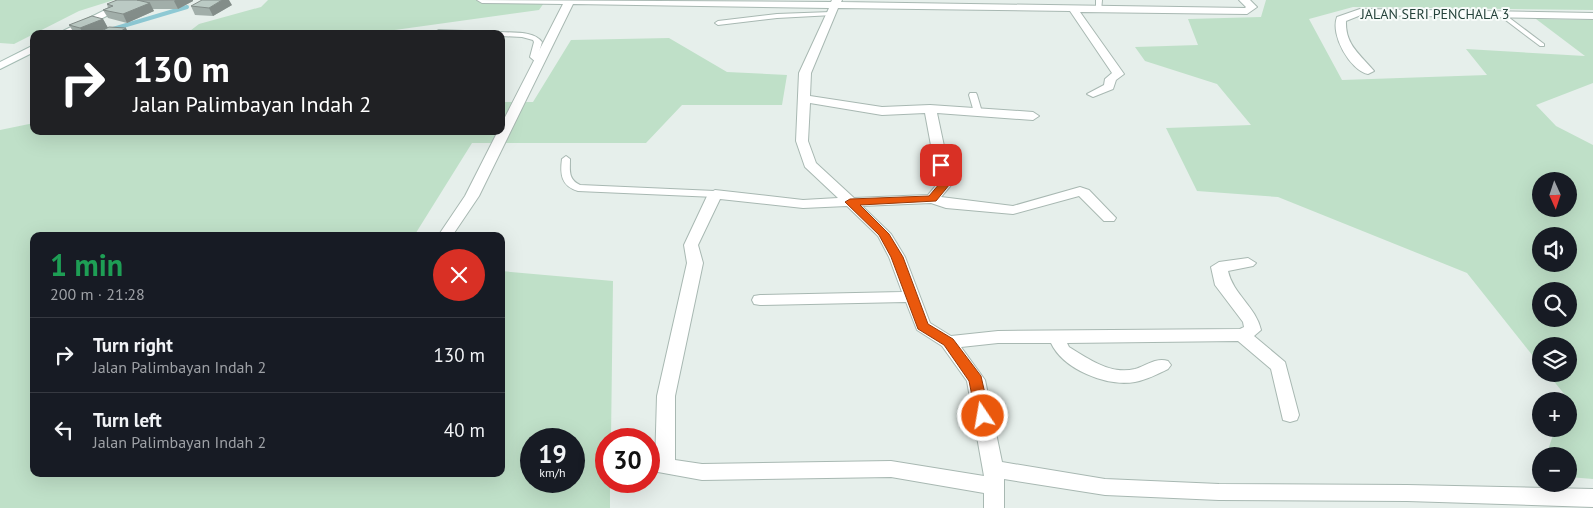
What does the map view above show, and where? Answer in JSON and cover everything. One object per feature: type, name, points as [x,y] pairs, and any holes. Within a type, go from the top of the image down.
[{"type":"street","points":[[70,30],[133,0]]},
{"type":"street","points":[[482,0],[771,2],[834,6],[919,3],[1073,9],[1099,5],[1247,11],[1252,7],[1244,0]]},
{"type":"street","points":[[505,130],[569,1]]},
{"type":"street","points":[[834,6],[805,73],[802,141],[810,164],[884,234],[897,257],[923,326],[948,342],[976,380],[994,477],[994,508]]},
{"type":"street","points":[[1073,9],[1118,74],[1111,79],[1110,87],[1094,94]]},
{"type":"street","name":"JALAN SERI PENCHALA 3","points":[[1368,71],[1350,56],[1339,33],[1340,19],[1360,12],[1593,16]]},
{"type":"street","points":[[0,66],[30,50]]},
{"type":"street","points":[[804,98],[851,108],[891,113],[930,109],[1033,116]]},
{"type":"street","points":[[930,109],[945,184],[932,199]]},
{"type":"street","points":[[448,232],[472,196],[503,135]]},
{"type":"street","points":[[1108,218],[1080,191],[1013,210],[946,204],[932,199],[803,204],[714,194],[691,244],[695,263],[666,396],[666,466],[702,472],[891,470],[1105,487],[1219,492],[1407,493],[1593,498]]},
{"type":"street","points":[[948,342],[998,337],[1242,334],[1253,330],[1251,321],[1222,285],[1219,267],[1248,263]]},
{"type":"street","points":[[760,300],[912,297]]},
{"type":"street","points":[[1242,334],[1279,366],[1290,415]]},
{"type":"street","points":[[1056,337],[1063,351],[1101,374],[1134,376],[1162,364]]},
{"type":"lane","points":[[718,23],[777,16],[834,6]]},
{"type":"lane","points":[[1501,14],[1542,45]]},
{"type":"lane","points":[[505,34],[536,38],[538,42],[534,57],[540,61]]},
{"type":"lane","points":[[973,96],[982,113]]},
{"type":"lane","points":[[566,159],[565,178],[569,185],[578,188],[714,194]]},
{"type":"green space","points":[[0,0],[114,0],[79,11],[42,30],[30,30],[30,36],[14,44],[0,43]]},
{"type":"green space","points":[[268,0],[546,0],[539,10],[395,30],[191,30],[199,24],[261,7]]},
{"type":"green space","points":[[1266,0],[1593,0],[1593,10],[1353,7],[1309,19],[1342,80],[1487,75],[1466,49],[1585,56],[1536,19],[1593,20],[1593,83],[1536,105],[1556,126],[1593,145],[1593,479],[1577,478],[1577,447],[1549,447],[1552,437],[1577,437],[1577,392],[1563,392],[1554,382],[1577,382],[1577,337],[1532,337],[1532,355],[1467,273],[1278,197],[1197,191],[1166,128],[1251,125],[1217,84],[1145,61],[1135,47],[1198,45],[1188,19],[1261,17]]},
{"type":"green space","points":[[669,38],[727,72],[787,75],[782,105],[682,105],[646,143],[472,143],[416,232],[30,232],[30,477],[505,477],[505,271],[613,281],[611,428],[595,428],[595,493],[610,493],[610,508],[0,508],[0,130],[30,124],[30,135],[505,135],[505,102],[533,102],[571,40]]},
{"type":"building","points":[[117,0],[137,0],[150,3],[123,14],[103,10],[113,6],[107,4]]},
{"type":"building","points":[[202,0],[222,0],[209,8],[191,6]]},
{"type":"building","points":[[92,16],[103,19],[80,28],[69,25]]},
{"type":"building","points":[[109,27],[126,28],[123,30],[103,30]]},
{"type":"waterway","points":[[113,29],[187,7]]},
{"type":"route","points":[[941,165],[945,184],[932,199],[850,202],[884,234],[897,257],[923,326],[948,342],[976,380],[983,416]]}]
